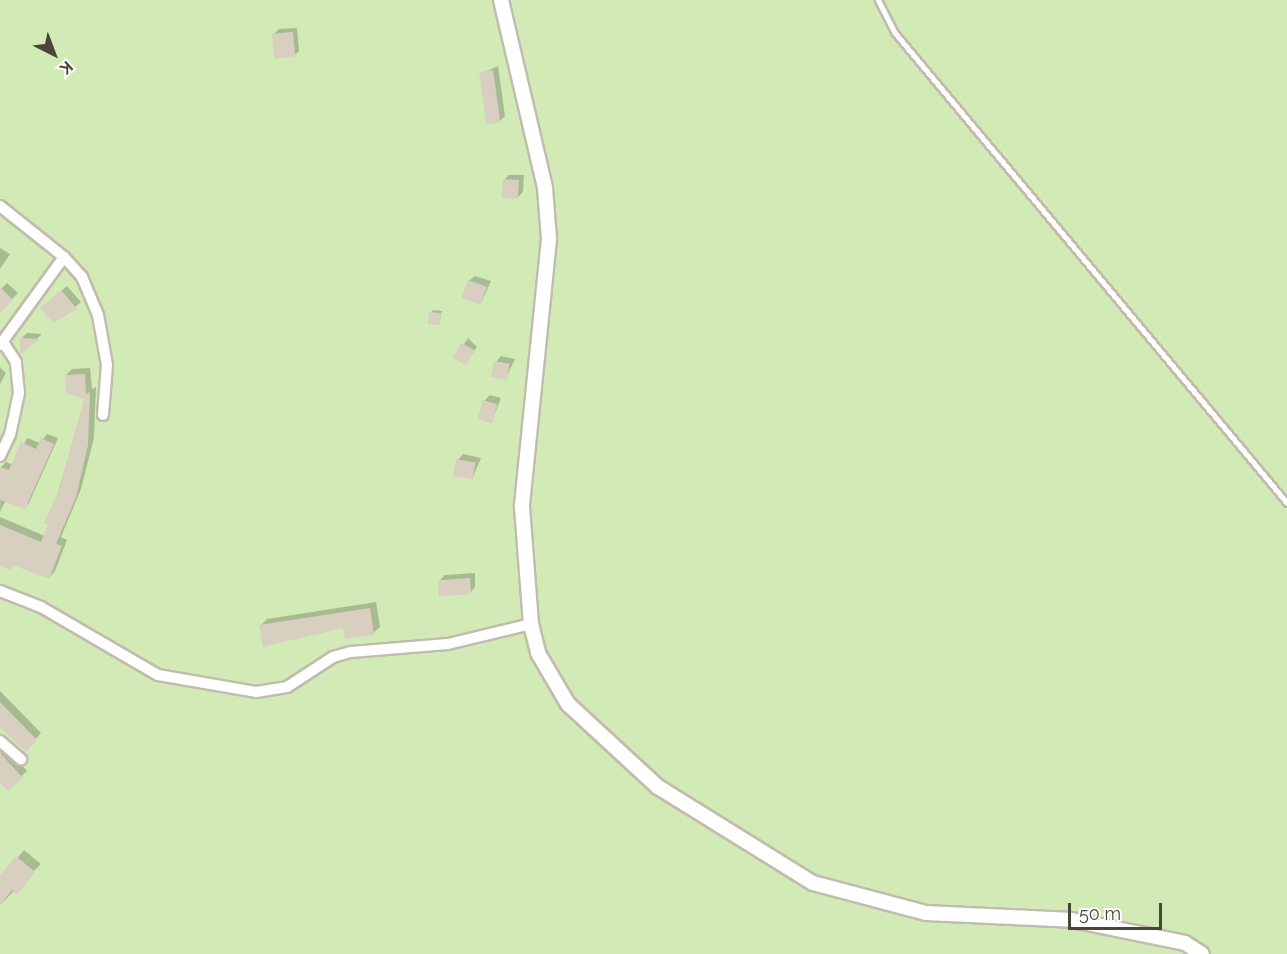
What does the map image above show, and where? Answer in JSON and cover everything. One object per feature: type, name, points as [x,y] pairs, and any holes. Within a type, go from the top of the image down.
[{"type":"street","points":[[501,0],[545,188],[549,238],[522,507],[531,624],[538,653],[568,704],[658,787],[813,884],[926,913],[1072,920],[1185,943],[1202,954]]},
{"type":"street","points":[[0,207],[64,256],[81,277],[98,315],[106,365],[103,415]]},
{"type":"street","points":[[0,456],[10,435],[19,393],[16,362],[2,344],[64,256]]},
{"type":"street","points":[[0,591],[41,607],[158,675],[256,692],[287,687],[333,657],[351,652],[448,644],[531,624]]},
{"type":"street","points":[[0,741],[21,759]]},
{"type":"lane","points":[[878,0],[895,33],[1287,503]]},
{"type":"green space","points":[[0,0],[1287,0],[1287,954],[0,954]]},
{"type":"building","points":[[293,32],[295,57],[274,59],[272,34]]},
{"type":"building","points":[[493,70],[500,122],[487,124],[479,72]]},
{"type":"building","points":[[503,179],[519,180],[518,199],[502,198]]},
{"type":"building","points":[[468,280],[487,287],[480,305],[462,298]]},
{"type":"building","points":[[0,287],[13,300],[0,313]]},
{"type":"building","points":[[61,290],[77,309],[53,323],[40,308]]},
{"type":"building","points":[[429,312],[441,313],[440,325],[428,324]]},
{"type":"building","points":[[20,338],[39,339],[20,355]]},
{"type":"building","points":[[461,343],[474,350],[466,365],[453,358]]},
{"type":"building","points":[[494,361],[510,364],[507,380],[491,377]]},
{"type":"building","points":[[85,374],[86,394],[90,392],[88,445],[76,497],[56,544],[62,546],[49,579],[13,565],[11,570],[0,566],[0,525],[41,542],[48,524],[44,523],[59,490],[84,399],[66,393],[65,375]]},
{"type":"building","points":[[483,400],[497,404],[492,423],[477,419]]},
{"type":"building","points":[[41,438],[54,444],[25,509],[0,500],[0,467],[9,470],[21,442],[36,449]]},
{"type":"building","points":[[456,459],[476,463],[472,480],[453,476]]},
{"type":"building","points":[[470,578],[471,594],[439,596],[438,580]]},
{"type":"building","points":[[370,608],[374,635],[345,639],[343,628],[263,647],[259,625]]},
{"type":"building","points":[[0,702],[37,740],[26,752],[0,728]]},
{"type":"building","points":[[0,753],[23,778],[8,791],[0,783]]},
{"type":"building","points":[[16,856],[35,872],[17,895],[12,890],[0,905],[0,875]]}]
